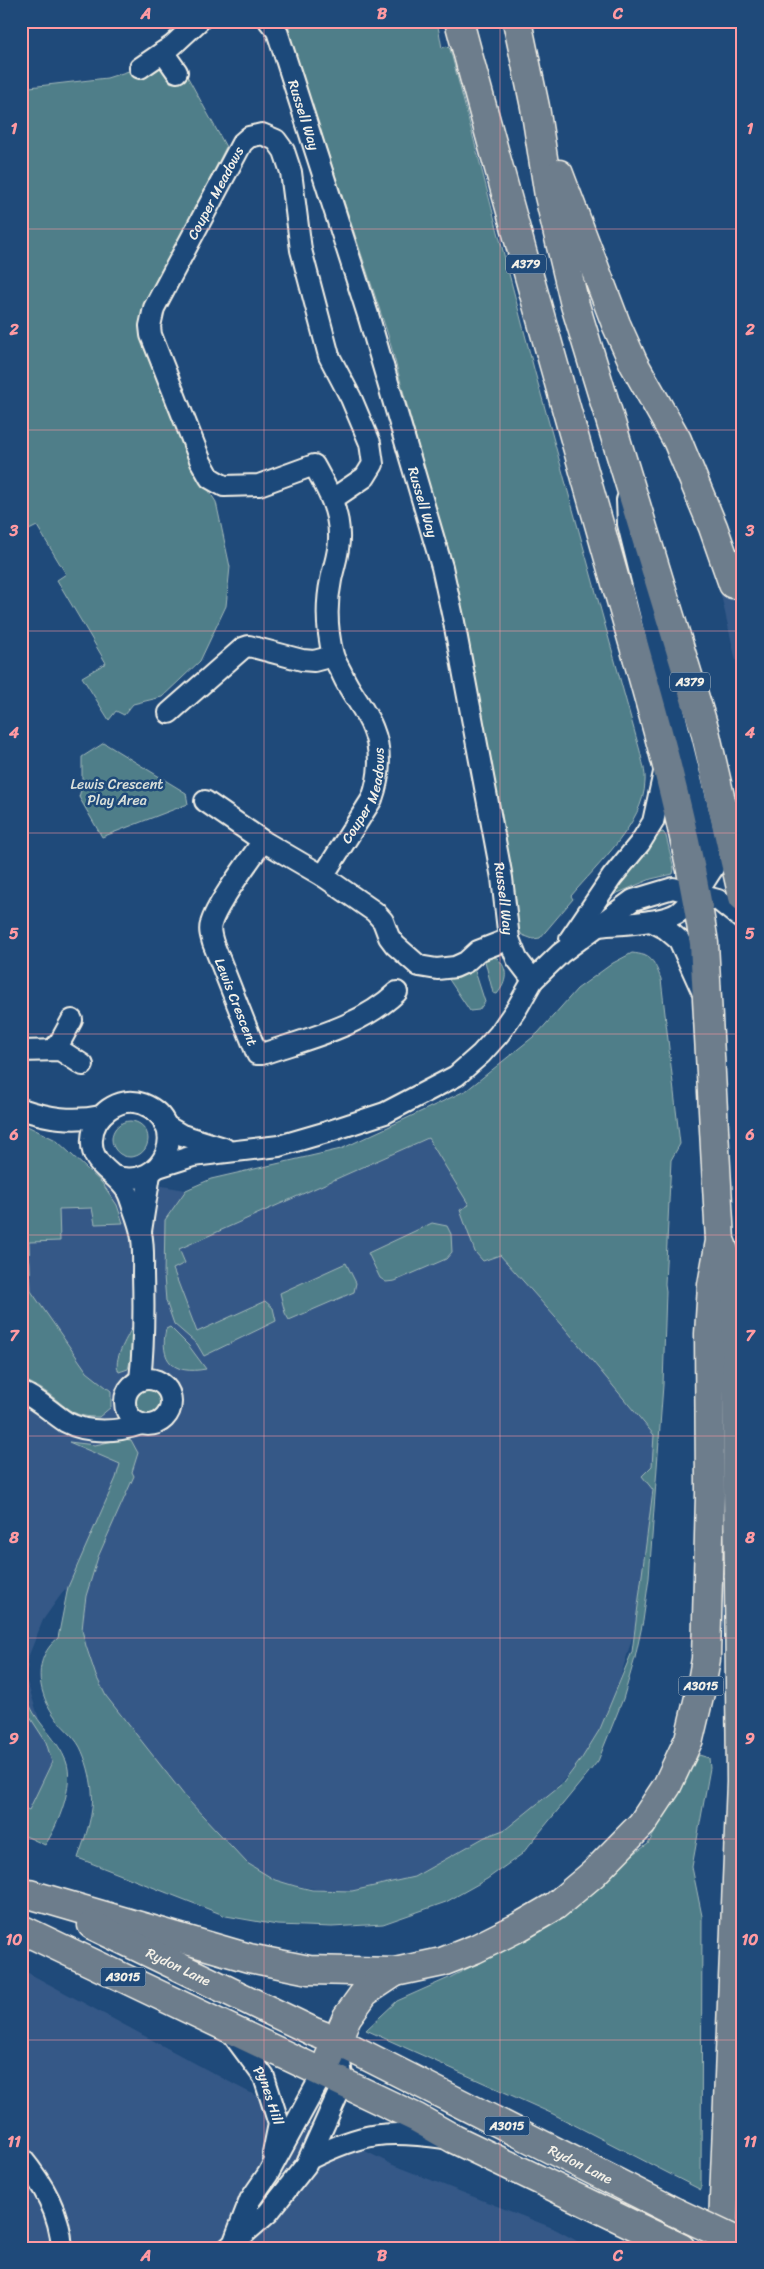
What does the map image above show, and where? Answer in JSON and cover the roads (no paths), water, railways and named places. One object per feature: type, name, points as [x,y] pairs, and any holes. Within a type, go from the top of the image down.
[{"type":"main road","name":"A379","points":[[459,21],[517,234],[667,763],[696,894],[704,943],[720,1241],[736,1289],[741,1782],[722,2248]]},
{"type":"main road","name":"A379","points":[[517,21],[535,107],[550,196],[575,305],[705,731],[743,897]]},
{"type":"main road","name":"A379","points":[[535,107],[616,324],[634,364],[677,440],[738,583]]},
{"type":"main road","name":"A3015","points":[[25,1892],[249,1958],[310,1970],[395,1972],[442,1962],[475,1949],[555,1906],[593,1874],[642,1824],[666,1786],[689,1739],[700,1693],[706,1659],[710,1494],[709,1334],[712,1285],[720,1241]]},
{"type":"main road","name":"Rydon Lane","points":[[25,1892],[314,2032],[337,2041],[675,2212],[743,2244]]},
{"type":"main road","name":"A3015","points":[[21,1929],[418,2118],[454,2139],[678,2246]]},
{"type":"main road","points":[[333,2078],[337,2041],[347,2017],[365,1992],[395,1972]]},
{"type":"street","points":[[140,68],[164,52],[199,21]]},
{"type":"street","name":"Russell Way","points":[[275,25],[369,318],[442,567],[502,878],[509,939],[517,959],[533,980]]},
{"type":"street","points":[[164,52],[177,72]]},
{"type":"street","name":"Couper Meadows","points":[[323,876],[372,799],[377,786],[378,771],[377,748],[373,727],[350,691],[333,656],[327,612],[340,534],[338,517],[331,496],[314,465],[259,485],[224,486],[210,478],[201,462],[151,335],[150,326],[154,308],[226,169],[242,143],[249,137],[262,134],[276,140],[284,151],[291,172],[301,250],[329,356],[351,398],[370,443],[372,464],[365,477],[340,494],[331,496]]},
{"type":"street","points":[[596,926],[651,921],[678,913],[696,894],[713,868],[628,524],[625,470]]},
{"type":"street","points":[[169,713],[243,648],[249,646],[302,660],[314,661],[333,656]]},
{"type":"street","points":[[561,953],[612,877],[640,843],[653,822],[667,763]]},
{"type":"street","points":[[205,801],[263,841],[323,876],[375,912],[383,921],[395,945],[419,966],[431,969],[455,967],[466,962],[478,951],[509,939]]},
{"type":"street","name":"Lewis Crescent","points":[[263,841],[220,906],[210,929],[213,943],[257,1054],[262,1054],[353,1023],[386,1003],[397,992]]},
{"type":"street","points":[[114,1176],[132,1179],[193,1156],[279,1146],[385,1113],[456,1076],[481,1054],[498,1034],[517,1008],[533,980],[561,953],[633,900],[672,888],[718,900],[743,920]]},
{"type":"street","points":[[651,921],[666,929],[680,940],[708,1002]]},
{"type":"street","points":[[21,1052],[46,1051],[54,1048],[60,1042],[72,1020]]},
{"type":"street","points":[[54,1048],[83,1065]]},
{"type":"street","points":[[94,1156],[92,1139],[96,1122],[109,1108],[119,1104],[136,1103],[151,1108],[165,1125],[182,1135],[236,1151]]},
{"type":"street","points":[[29,1112],[66,1120],[83,1120],[101,1116]]},
{"type":"street","points":[[29,1112],[74,1133],[90,1143],[99,1164],[125,1188],[141,1233]]},
{"type":"street","points":[[141,1424],[131,1418],[126,1410],[125,1400],[128,1391],[148,1380],[154,1360],[145,1336],[141,1233],[154,1170],[165,1158],[168,1147],[165,1125]]},
{"type":"street","points":[[21,1392],[34,1397],[66,1422],[83,1429],[126,1429],[141,1424],[155,1424],[162,1420],[171,1406],[170,1396],[166,1388],[148,1380]]},
{"type":"street","points":[[103,1430],[126,1410]]},
{"type":"street","name":"Pynes Hill","points":[[226,2026],[264,2077],[279,2124],[268,2174]]},
{"type":"street","name":"Pynes Hill","points":[[231,2244],[268,2213],[287,2191],[309,2159],[333,2078]]},
{"type":"street","name":"Pynes Hill","points":[[231,2244],[250,2200],[333,2078]]},
{"type":"street","name":"Pynes Hill","points":[[309,2159],[339,2144],[362,2136],[407,2133],[454,2139]]},
{"type":"street","points":[[21,2158],[51,2201],[62,2233],[62,2248]]},
{"type":"park label","name":"Lewis Crescent Play Area","points":[[117,792]]}]
